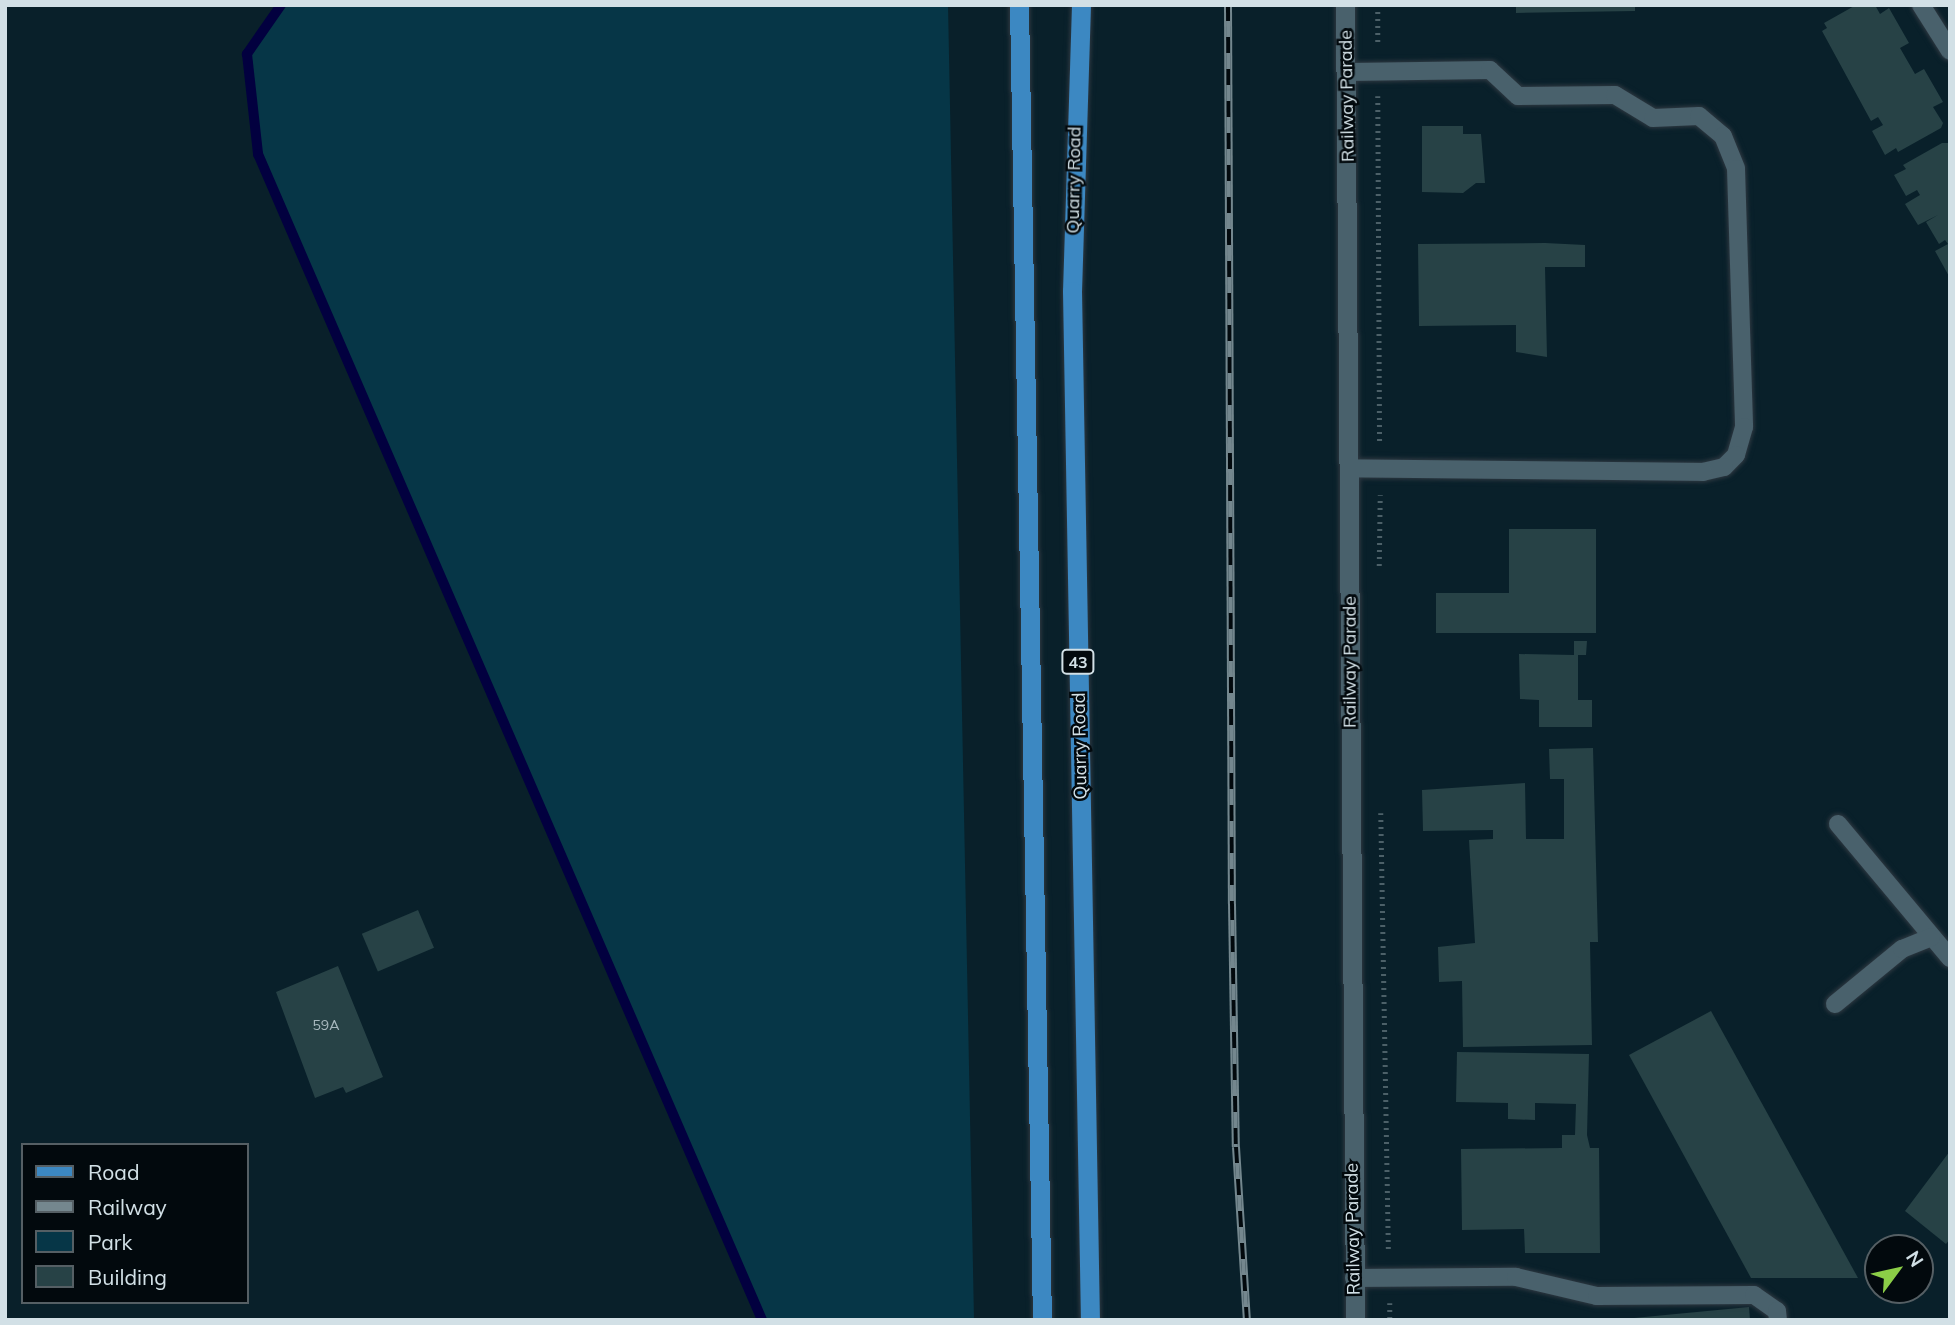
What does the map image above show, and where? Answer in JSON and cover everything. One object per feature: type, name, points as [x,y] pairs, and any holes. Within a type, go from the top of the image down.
[{"type":"main road","points":[[1020,5],[1042,1320]]},
{"type":"main road","name":"Quarry Road","points":[[1081,5],[1072,291],[1090,1320]]},
{"type":"street","name":"Railway Parade","points":[[1345,5],[1348,72],[1354,1320]]},
{"type":"lane","points":[[1921,5],[1950,51]]},
{"type":"lane","points":[[1348,72],[1490,70],[1518,96],[1615,95],[1653,118],[1699,116],[1723,136],[1736,169],[1744,428],[1736,455],[1724,467],[1703,472],[1350,468]]},
{"type":"lane","points":[[1838,824],[1950,958]]},
{"type":"lane","points":[[1835,1004],[1902,949],[1931,937]]},
{"type":"lane","points":[[1354,1278],[1516,1278],[1597,1296],[1754,1295],[1777,1311],[1778,1320]]},
{"type":"path","points":[[1378,5],[1379,575]]},
{"type":"path","points":[[1381,805],[1390,1320]]},
{"type":"green space","points":[[281,5],[948,5],[974,1320],[762,1320],[258,154],[247,54]]},
{"type":"building","points":[[1516,5],[1635,5],[1635,11],[1516,13]]},
{"type":"building","points":[[1856,5],[1875,5],[1880,14],[1889,8],[1909,43],[1900,48],[1915,74],[1924,69],[1943,102],[1933,107],[1943,123],[1941,128],[1898,152],[1896,148],[1885,155],[1872,131],[1883,125],[1878,117],[1871,121],[1822,31],[1827,28],[1824,23]]},
{"type":"building","points":[[1422,126],[1463,126],[1463,134],[1481,134],[1485,183],[1476,183],[1463,193],[1422,192]]},
{"type":"building","points":[[1942,143],[1950,143],[1950,278],[1935,251],[1948,244],[1945,240],[1939,244],[1926,222],[1938,215],[1918,225],[1905,204],[1920,195],[1917,190],[1906,196],[1894,175],[1906,169],[1903,165]]},
{"type":"building","points":[[1418,244],[1585,245],[1585,267],[1545,267],[1547,357],[1516,352],[1516,325],[1419,326]]},
{"type":"building","points":[[1509,529],[1596,529],[1596,633],[1436,633],[1436,593],[1509,593]]},
{"type":"building","points":[[1574,641],[1587,641],[1586,655],[1578,655],[1578,700],[1592,700],[1592,727],[1539,727],[1539,700],[1520,699],[1519,654],[1574,655]]},
{"type":"building","points":[[1593,748],[1598,942],[1590,942],[1592,1045],[1463,1047],[1462,981],[1439,982],[1438,947],[1475,943],[1469,840],[1493,839],[1493,830],[1423,831],[1422,790],[1525,783],[1526,839],[1564,839],[1564,779],[1550,779],[1549,749]]},
{"type":"building","points":[[418,910],[434,948],[378,972],[362,934]]},
{"type":"building","points":[[338,966],[383,1077],[346,1093],[343,1087],[315,1098],[276,992]]},
{"type":"building","points":[[1711,1011],[1858,1278],[1751,1278],[1629,1055]]},
{"type":"building","points":[[1457,1052],[1589,1054],[1587,1135],[1590,1148],[1599,1148],[1600,1253],[1525,1253],[1524,1229],[1462,1230],[1461,1149],[1562,1148],[1562,1135],[1575,1135],[1576,1104],[1535,1103],[1535,1120],[1508,1119],[1508,1103],[1456,1102]]},
{"type":"building","points":[[1950,1151],[1950,1239],[1946,1244],[1905,1211]]},
{"type":"building","points":[[1749,1307],[1750,1320],[1634,1318]]},
{"type":"waterway","points":[[281,5],[247,54],[258,154],[762,1320]]},
{"type":"railway","points":[[1228,5],[1232,904],[1236,1147],[1247,1320]]}]
